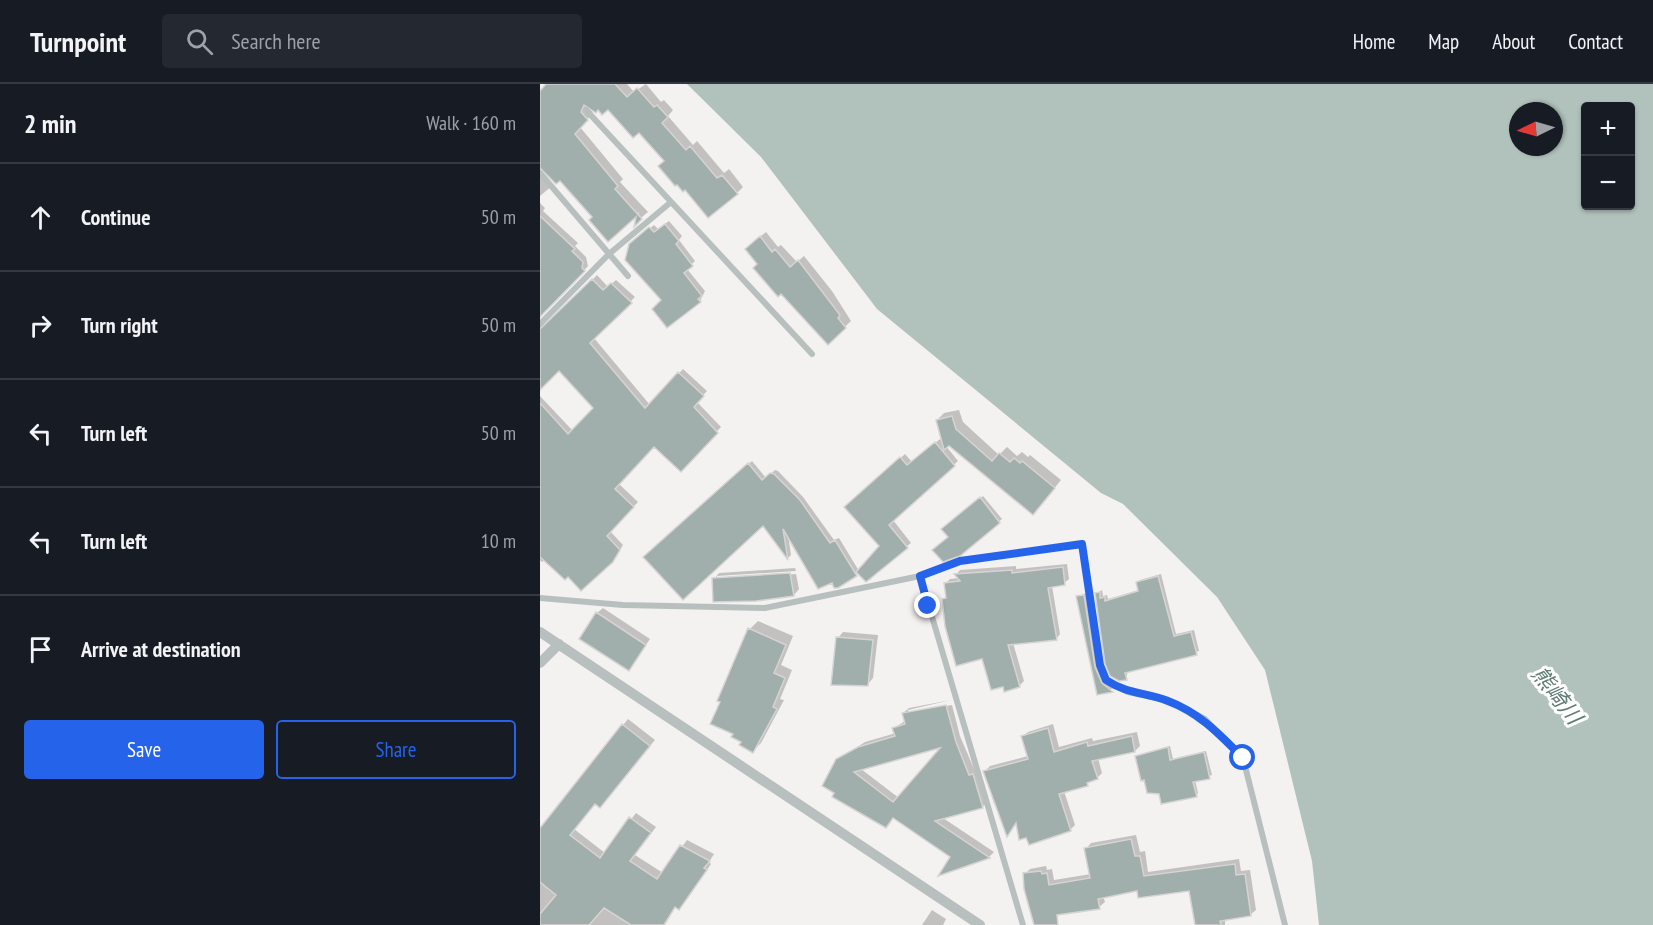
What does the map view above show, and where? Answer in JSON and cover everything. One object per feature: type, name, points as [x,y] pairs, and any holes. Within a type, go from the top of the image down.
[{"type":"street","points":[[586,110],[812,354]]},
{"type":"street","points":[[540,173],[628,276]]},
{"type":"street","points":[[540,324],[609,254],[671,202]]},
{"type":"street","points":[[540,598],[624,605],[765,608],[920,576],[960,561],[1082,544],[1100,665],[1106,680],[1128,692],[1167,700],[1205,719],[1243,758],[1285,925]]},
{"type":"street","points":[[920,576],[1023,925]]},
{"type":"street","points":[[540,632],[980,925]]},
{"type":"street","points":[[540,663],[559,644]]},
{"type":"water","name":"熊崎川","points":[[687,84],[1653,84],[1653,925],[1319,925],[1312,861],[1265,670],[1217,597],[1123,504],[1101,493],[877,309],[761,157]]},
{"type":"building","points":[[546,84],[615,84],[627,97],[637,88],[654,107],[657,105],[668,117],[662,123],[686,150],[690,146],[717,178],[722,175],[738,194],[708,218],[685,190],[683,192],[677,185],[675,186],[658,166],[664,161],[639,133],[633,138],[608,110],[602,115],[598,110],[596,113],[584,105],[581,112],[588,120],[575,134],[618,186],[615,189],[642,219],[634,227],[636,217],[608,242],[589,220],[592,217],[560,181],[556,184],[540,168],[540,91]]},
{"type":"building","points":[[540,216],[575,249],[572,251],[583,262],[582,268],[585,271],[540,317]]},
{"type":"building","points":[[665,224],[679,241],[676,244],[693,266],[684,273],[702,296],[698,299],[701,302],[667,328],[652,309],[661,300],[625,260],[629,244],[649,227],[654,232]]},
{"type":"building","points":[[760,236],[772,252],[775,249],[790,267],[798,260],[840,315],[838,318],[846,328],[828,345],[781,294],[778,297],[753,268],[757,264],[745,249]]},
{"type":"building","points":[[592,279],[603,290],[611,283],[632,303],[590,343],[645,408],[678,372],[704,396],[694,407],[718,433],[681,472],[654,447],[615,489],[634,507],[607,536],[620,550],[613,562],[581,591],[568,577],[565,580],[540,557],[540,403],[568,434],[593,408],[559,371],[540,390],[540,329]]},
{"type":"building","points":[[952,416],[956,429],[992,461],[999,453],[1010,462],[1014,458],[1020,463],[1022,461],[1055,488],[1033,515],[949,446],[944,450],[936,420]]},
{"type":"building","points":[[935,442],[955,466],[889,525],[908,548],[866,582],[856,572],[879,546],[844,507],[900,457],[907,465]]},
{"type":"building","points":[[748,463],[762,480],[770,473],[774,474],[800,500],[830,543],[835,540],[857,576],[838,588],[834,588],[832,583],[818,589],[783,529],[788,560],[763,526],[683,600],[643,557]]},
{"type":"building","points":[[980,497],[1000,523],[960,556],[943,562],[932,550],[948,537],[941,529]]},
{"type":"building","points":[[1063,567],[1065,585],[1048,588],[1057,640],[1008,645],[1020,687],[1004,692],[1003,687],[991,690],[982,659],[956,666],[945,626],[942,599],[946,598],[944,583],[960,581],[954,574],[1012,570],[1012,573]]},
{"type":"building","points":[[790,573],[794,596],[756,601],[713,602],[712,578]]},
{"type":"building","points":[[1158,576],[1174,636],[1191,632],[1197,655],[1125,673],[1127,680],[1119,681],[1110,676],[1105,664],[1095,593],[1100,592],[1100,598],[1105,597],[1105,601],[1138,591],[1136,582]]},
{"type":"building","points":[[1084,595],[1095,667],[1102,683],[1113,692],[1097,695],[1076,596]]},
{"type":"building","points":[[596,612],[646,645],[629,671],[579,639]]},
{"type":"building","points":[[748,628],[786,645],[774,673],[785,678],[773,707],[777,709],[753,753],[739,745],[741,742],[731,737],[733,734],[710,724],[720,702],[717,701]]},
{"type":"building","points":[[836,637],[873,640],[868,686],[831,685]]},
{"type":"building","points":[[946,705],[956,742],[969,775],[973,774],[983,808],[935,821],[990,858],[938,876],[950,857],[893,818],[886,828],[832,797],[834,793],[822,786],[836,759],[858,747],[895,736],[892,728],[905,724],[902,713]],"holes":[[[940,748],[893,802],[854,772]]]},
{"type":"building","points":[[622,724],[650,746],[600,808],[595,804],[570,835],[600,858],[629,817],[651,833],[630,861],[657,879],[680,845],[710,861],[704,868],[707,870],[679,910],[675,907],[664,925],[631,925],[604,908],[589,925],[540,925],[540,914],[556,895],[540,882],[540,828]]},
{"type":"building","points":[[1048,728],[1054,752],[1087,742],[1088,746],[1132,736],[1135,752],[1092,761],[1098,779],[1087,783],[1088,786],[1059,794],[1071,831],[1029,845],[1026,838],[1019,840],[1016,823],[1007,837],[983,771],[1028,759],[1021,736]]},
{"type":"building","points":[[1168,747],[1170,760],[1204,752],[1210,779],[1193,782],[1197,797],[1161,804],[1159,794],[1147,793],[1144,780],[1141,781],[1135,756]]},
{"type":"building","points":[[1131,839],[1135,856],[1140,856],[1144,876],[1235,864],[1236,875],[1245,874],[1251,916],[1220,921],[1221,925],[1195,925],[1189,891],[1138,898],[1137,891],[1098,899],[1100,909],[1057,915],[1058,925],[1034,925],[1024,889],[1023,873],[1041,871],[1042,874],[1047,873],[1049,885],[1090,878],[1084,848]]},
{"type":"route","points":[[928,606],[920,576],[960,561],[1082,544],[1100,665],[1106,680],[1128,692],[1167,700],[1205,719],[1243,758]]}]
